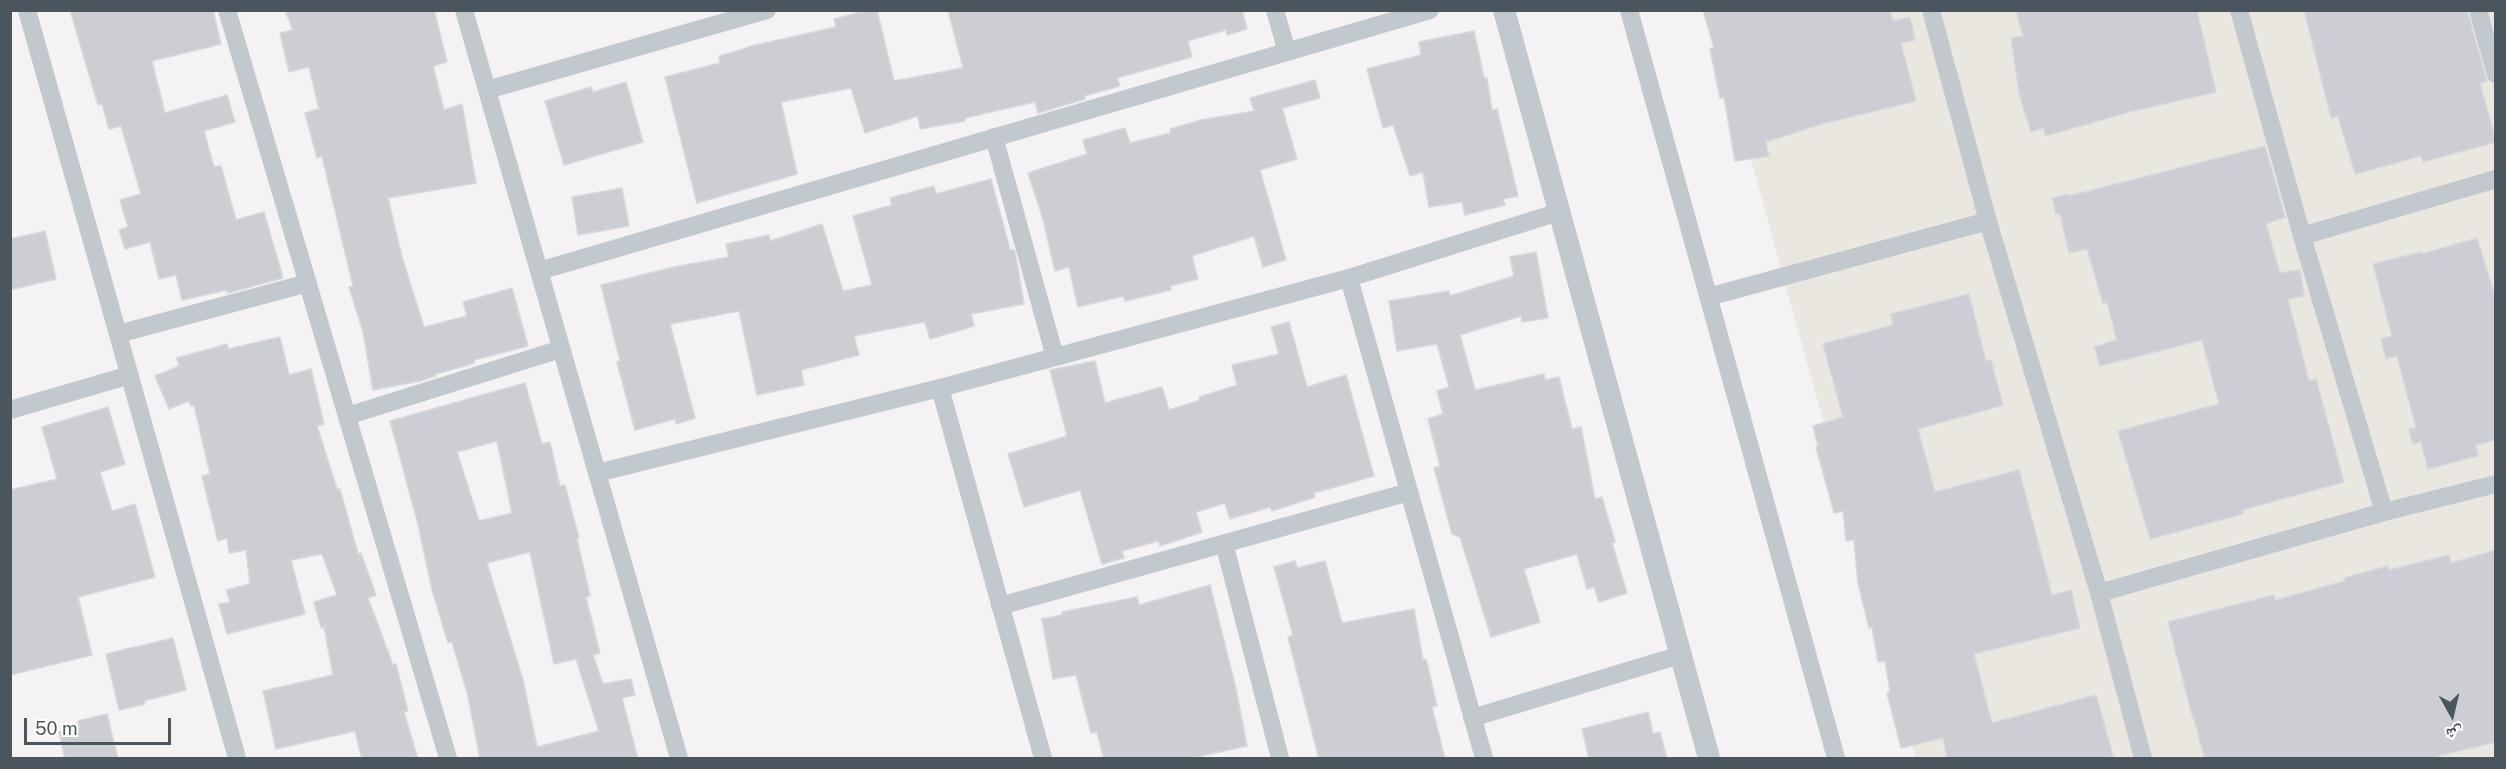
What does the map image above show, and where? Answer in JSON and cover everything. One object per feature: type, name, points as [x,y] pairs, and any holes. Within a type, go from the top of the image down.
[{"type":"street","points":[[27,10],[237,759]]},
{"type":"street","points":[[227,10],[448,759]]},
{"type":"street","points":[[464,10],[679,759]]},
{"type":"street","points":[[487,90],[767,10]]},
{"type":"street","points":[[1275,10],[1287,52]]},
{"type":"street","points":[[539,271],[1430,10]]},
{"type":"street","points":[[1504,10],[1709,759]]},
{"type":"street","points":[[1629,10],[1836,759]]},
{"type":"street","points":[[1931,10],[1988,221],[2099,593],[2143,759]]},
{"type":"street","points":[[2239,10],[2302,236],[2384,512]]},
{"type":"street","points":[[2478,10],[2496,74]]},
{"type":"street","points":[[994,137],[1055,357]]},
{"type":"street","points":[[2302,236],[2496,179]]},
{"type":"street","points":[[597,473],[940,388],[1349,278],[1559,212]]},
{"type":"street","points":[[1708,297],[1988,221]]},
{"type":"street","points":[[1349,278],[1484,759]]},
{"type":"street","points":[[118,334],[308,283]]},
{"type":"street","points":[[347,416],[561,349]]},
{"type":"street","points":[[10,410],[130,375]]},
{"type":"street","points":[[940,388],[1043,759]]},
{"type":"street","points":[[2099,593],[2384,512],[2496,484]]},
{"type":"street","points":[[1000,606],[1409,492]]},
{"type":"street","points":[[1224,543],[1280,759]]},
{"type":"street","points":[[1472,718],[1680,655]]},
{"type":"shaded area","points":[[1710,11],[2495,11],[2495,758],[1916,758]]},
{"type":"building","points":[[70,10],[213,10],[221,44],[152,61],[165,113],[227,95],[235,122],[204,131],[214,167],[221,166],[236,220],[264,212],[283,278],[228,293],[227,290],[182,300],[176,275],[159,279],[150,242],[125,249],[119,230],[128,227],[120,200],[141,194],[121,126],[109,129],[102,104],[98,105]]},
{"type":"building","points":[[285,10],[434,10],[447,62],[433,66],[444,110],[462,104],[476,183],[388,198],[402,257],[424,327],[467,316],[463,302],[512,288],[528,346],[474,360],[475,363],[420,381],[373,390],[363,332],[349,287],[353,286],[322,156],[317,158],[305,113],[319,109],[309,67],[289,72],[280,33],[293,30]]},
{"type":"building","points":[[868,10],[877,10],[894,81],[963,68],[948,10],[1242,10],[1247,29],[1227,35],[1226,30],[1188,41],[1192,57],[1117,78],[1120,86],[1038,113],[1035,102],[965,118],[965,121],[920,129],[918,116],[865,133],[851,88],[781,102],[797,174],[697,203],[665,77],[720,63],[719,56],[747,47],[836,27],[834,19]]},
{"type":"building","points":[[1703,10],[1890,10],[1893,21],[1910,17],[1915,40],[1901,43],[1916,101],[1822,124],[1766,142],[1769,156],[1735,161],[1724,97],[1720,98],[1710,49],[1714,48]]},
{"type":"building","points":[[2016,10],[2197,10],[2216,92],[2129,112],[2046,136],[2043,128],[2031,132],[2019,93],[2011,38],[2023,36]]},
{"type":"building","points":[[2304,10],[2467,10],[2487,81],[2480,83],[2496,142],[2423,162],[2421,156],[2355,174],[2338,116],[2331,118]]},
{"type":"building","points":[[1474,31],[1484,78],[1487,78],[1492,110],[1497,109],[1518,196],[1503,199],[1505,205],[1465,215],[1462,202],[1429,207],[1423,172],[1410,176],[1393,125],[1383,128],[1367,69],[1421,55],[1419,42]]},
{"type":"building","points":[[1315,80],[1320,98],[1282,108],[1297,159],[1260,170],[1286,260],[1263,267],[1254,236],[1192,256],[1198,279],[1170,286],[1171,290],[1125,301],[1124,296],[1078,307],[1069,267],[1055,271],[1043,219],[1028,173],[1087,154],[1083,140],[1125,128],[1130,143],[1171,133],[1170,129],[1201,120],[1254,111],[1250,98]]},
{"type":"building","points":[[626,82],[643,142],[564,165],[545,101],[591,87],[593,92]]},
{"type":"building","points":[[2265,146],[2285,217],[2266,224],[2280,273],[2300,270],[2304,296],[2288,299],[2309,381],[2316,379],[2344,482],[2242,510],[2243,514],[2150,539],[2118,431],[2219,404],[2202,340],[2100,366],[2094,347],[2117,340],[2107,302],[2103,304],[2087,249],[2069,253],[2060,214],[2056,214],[2052,198],[2068,194],[2069,196]]},
{"type":"building","points":[[991,179],[1010,250],[1014,250],[1016,257],[1024,304],[971,314],[974,326],[930,339],[925,322],[854,336],[859,355],[801,370],[804,385],[757,395],[739,311],[670,324],[695,418],[676,424],[675,419],[635,430],[617,362],[620,361],[601,285],[674,267],[729,257],[726,244],[769,235],[770,241],[822,224],[843,291],[872,285],[853,216],[892,205],[890,198],[934,186],[936,194]]},
{"type":"building","points":[[622,188],[629,226],[578,235],[572,197]]},
{"type":"building","points":[[45,231],[56,279],[10,290],[10,239]]},
{"type":"building","points":[[2477,238],[2496,300],[2496,440],[2476,445],[2478,456],[2428,469],[2421,442],[2413,444],[2409,429],[2416,428],[2397,356],[2386,359],[2381,339],[2392,336],[2373,264],[2421,252],[2422,254]]},
{"type":"building","points":[[1536,252],[1548,318],[1522,322],[1521,316],[1460,335],[1475,390],[1544,374],[1545,380],[1559,377],[1572,429],[1581,427],[1595,499],[1602,497],[1615,542],[1612,543],[1627,593],[1599,602],[1594,587],[1587,589],[1577,554],[1524,569],[1540,622],[1491,637],[1460,537],[1452,534],[1434,468],[1440,466],[1428,419],[1443,414],[1437,391],[1449,387],[1437,344],[1397,351],[1389,301],[1449,291],[1450,296],[1514,276],[1510,257]]},
{"type":"building","points":[[1969,294],[1986,361],[1991,360],[2003,405],[1918,429],[1935,492],[2019,470],[2052,595],[2071,590],[2080,628],[1974,654],[1992,723],[2096,695],[2114,759],[1947,759],[1943,738],[1901,748],[1887,693],[1890,692],[1885,661],[1878,662],[1872,627],[1869,628],[1858,583],[1854,540],[1846,541],[1843,511],[1834,513],[1816,447],[1818,446],[1813,426],[1843,417],[1823,344],[1893,325],[1891,314]]},
{"type":"building","points":[[1289,322],[1307,387],[1346,375],[1374,476],[1314,493],[1315,497],[1272,511],[1270,507],[1230,519],[1225,503],[1196,512],[1202,532],[1160,546],[1158,541],[1122,551],[1124,558],[1102,564],[1080,490],[1024,507],[1008,454],[1067,436],[1050,370],[1095,361],[1105,403],[1162,387],[1169,410],[1200,400],[1199,397],[1237,385],[1232,365],[1279,354],[1271,327]]},
{"type":"building","points":[[280,337],[289,375],[311,369],[324,424],[317,426],[337,489],[340,489],[358,554],[361,553],[376,595],[368,598],[393,665],[396,664],[408,711],[404,712],[418,759],[362,759],[355,731],[276,749],[263,691],[333,675],[324,627],[321,628],[314,602],[337,595],[322,554],[291,560],[305,614],[227,634],[219,604],[230,602],[226,590],[250,584],[246,550],[229,553],[227,538],[218,541],[202,476],[210,474],[194,405],[191,406],[189,401],[169,409],[155,376],[179,366],[177,358],[227,344],[228,349]]},
{"type":"building","points":[[525,383],[542,444],[550,442],[560,486],[565,485],[579,538],[577,539],[590,596],[586,597],[600,653],[593,655],[603,684],[631,679],[635,695],[622,698],[638,759],[480,759],[468,696],[452,642],[448,643],[432,590],[418,524],[390,421]],"holes":[[[497,441],[512,513],[479,521],[457,452]],[[530,552],[554,664],[576,659],[599,731],[537,747],[523,680],[487,563]]]},
{"type":"building","points":[[108,407],[125,464],[100,472],[112,511],[135,504],[155,577],[78,597],[92,655],[10,675],[10,490],[57,479],[42,427]]},
{"type":"building","points":[[2496,550],[2496,742],[2438,756],[2439,759],[2205,759],[2168,622],[2274,595],[2275,600],[2345,581],[2344,578],[2388,566],[2389,570],[2449,555],[2451,563]]},
{"type":"building","points":[[1295,561],[1297,568],[1325,561],[1342,623],[1414,609],[1423,660],[1426,659],[1437,706],[1432,707],[1445,759],[1319,759],[1288,637],[1293,635],[1274,567]]},
{"type":"building","points":[[1210,585],[1236,689],[1247,746],[1187,759],[1104,759],[1097,732],[1091,733],[1076,675],[1053,679],[1042,619],[1062,615],[1062,612],[1137,597],[1139,605]]},
{"type":"building","points":[[173,638],[186,690],[119,710],[106,654]]},
{"type":"building","points":[[1648,712],[1653,734],[1660,732],[1667,759],[1589,759],[1582,729]]},
{"type":"building","points":[[107,714],[118,759],[65,759],[59,732],[79,727],[78,721]]}]
